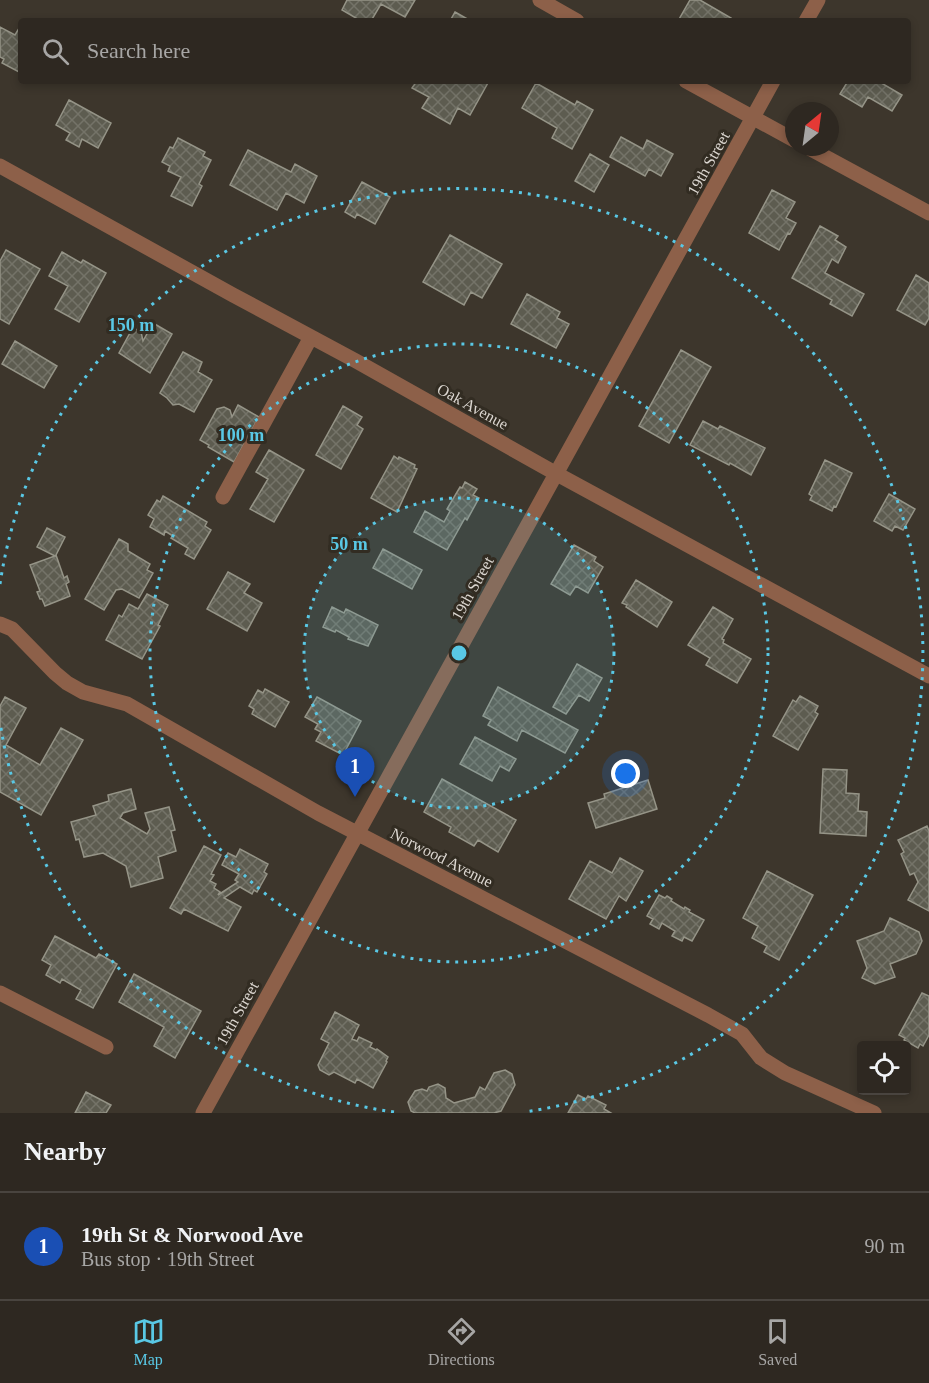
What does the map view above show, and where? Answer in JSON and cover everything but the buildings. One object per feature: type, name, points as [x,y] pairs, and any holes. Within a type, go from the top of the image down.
[{"type":"street","points":[[540,0],[573,18]]},
{"type":"street","points":[[808,18],[818,0]]},
{"type":"street","points":[[691,84],[785,135]]},
{"type":"street","name":"19th Street","points":[[203,1113],[771,84]]},
{"type":"street","points":[[824,156],[929,213]]},
{"type":"street","name":"Oak Avenue","points":[[0,166],[555,473],[929,676]]},
{"type":"street","points":[[222,497],[311,337]]},
{"type":"street","name":"Norwood Avenue","points":[[0,624],[12,630],[67,683],[83,692],[127,704],[357,833],[742,1034],[762,1058],[785,1073],[874,1113]]},
{"type":"street","points":[[0,993],[106,1047]]},
{"type":"place","name":"19th St & Norwood Ave","points":[[355,797]]}]
